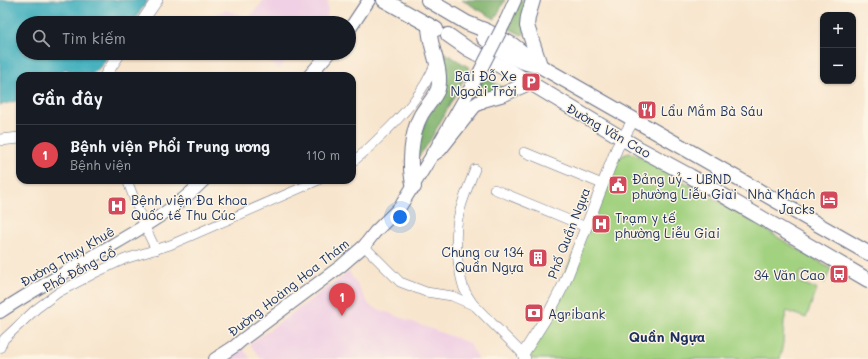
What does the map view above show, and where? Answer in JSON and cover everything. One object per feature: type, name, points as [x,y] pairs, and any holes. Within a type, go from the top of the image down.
[{"type":"main road","points":[[356,20],[369,0]]},
{"type":"main road","name":"Đường Văn Cao","points":[[384,0],[429,26],[448,35],[468,49],[517,75],[623,139],[868,280]]},
{"type":"main road","name":"Đường Văn Cao","points":[[428,0],[448,5],[467,23],[487,31],[513,45],[540,66],[868,253]]},
{"type":"main road","name":"Đường Hoàng Hoa Thám","points":[[215,359],[235,346],[341,266],[364,246],[375,232],[400,207],[414,187],[479,73],[515,0]]},
{"type":"main road","points":[[533,0],[527,26],[540,66]]},
{"type":"main road","points":[[414,187],[412,179],[412,146],[417,125],[420,116],[438,89],[439,76],[429,26]]},
{"type":"main road","points":[[312,72],[323,60]]},
{"type":"main road","points":[[433,154],[440,149],[474,106],[483,100],[504,94],[529,83]]},
{"type":"main road","name":"Đường Thụy Khuê","points":[[0,312],[49,281],[145,227],[190,194],[200,184]]},
{"type":"street","points":[[146,16],[157,0]]},
{"type":"street","points":[[108,72],[115,60]]},
{"type":"street","points":[[356,160],[392,125],[418,96],[429,79],[436,62]]},
{"type":"street","name":"Phố Quần Ngựa","points":[[524,356],[564,284],[617,148],[634,119]]},
{"type":"street","points":[[0,140],[16,138]]},
{"type":"street","points":[[524,152],[602,184]]},
{"type":"street","points":[[475,169],[461,205],[456,230],[461,276],[468,296],[475,306],[524,356]]},
{"type":"street","points":[[129,184],[145,227],[156,250]]},
{"type":"street","name":"Phố Đồng Cổ","points":[[0,348],[4,339],[36,309],[59,292],[125,259],[170,245],[310,184]]},
{"type":"street","points":[[494,189],[586,227]]},
{"type":"street","points":[[364,246],[400,282],[426,292],[452,296],[475,306]]},
{"type":"shaded area","points":[[264,0],[327,0],[327,16],[251,16]]},
{"type":"shaded area","points":[[225,10],[243,16],[211,16]]},
{"type":"shaded area","points":[[268,60],[287,60],[278,69]]},
{"type":"shaded area","points":[[349,272],[370,306],[469,343],[478,359],[261,359],[250,344]]},
{"type":"shaded area","points":[[242,348],[251,359],[225,359]]},
{"type":"green space","points":[[462,0],[505,0],[495,19]]},
{"type":"green space","points":[[520,0],[529,0],[524,34],[522,35],[508,28]]},
{"type":"green space","points":[[437,48],[470,68],[428,144],[419,156],[417,156],[416,144],[436,98]]},
{"type":"green space","points":[[484,77],[505,89],[464,112]]},
{"type":"green space","points":[[628,153],[635,154],[704,193],[831,269],[824,283],[809,277],[809,274],[801,271],[798,282],[817,289],[806,318],[787,311],[784,321],[783,343],[780,359],[532,359],[528,353],[618,158]]},
{"type":"water","points":[[0,0],[148,0],[137,16],[16,16],[16,60],[105,60],[95,72],[72,72],[65,69],[62,72],[16,72],[16,101],[0,105]]},
{"type":"place","name":"Bãi Đỗ Xe Ngoài Trời","points":[[531,82]]},
{"type":"place","name":"Lẩu Mắm Bà Sáu","points":[[647,110]]},
{"type":"place","name":"Đảng uỷ - UBND phường Liễu Giai","points":[[618,185]]},
{"type":"place","name":"Nhà Khách Jacks","points":[[829,200]]},
{"type":"place","name":"Bệnh viện Đa khoa Quốc tế Thu Cúc","points":[[117,206]]},
{"type":"place","name":"Trạm y tế phường Liễu Giai","points":[[601,224]]},
{"type":"place","name":"Chung cư 134 Quần Ngựa","points":[[538,258]]},
{"type":"place","name":"34 Văn Cao","points":[[839,274]]},
{"type":"place","name":"Agribank","points":[[534,313]]},
{"type":"place","name":"Bệnh viện Phổi Trung ương","points":[[342,316]]},
{"type":"district","name":"Quần Ngựa","points":[[667,336]]}]
